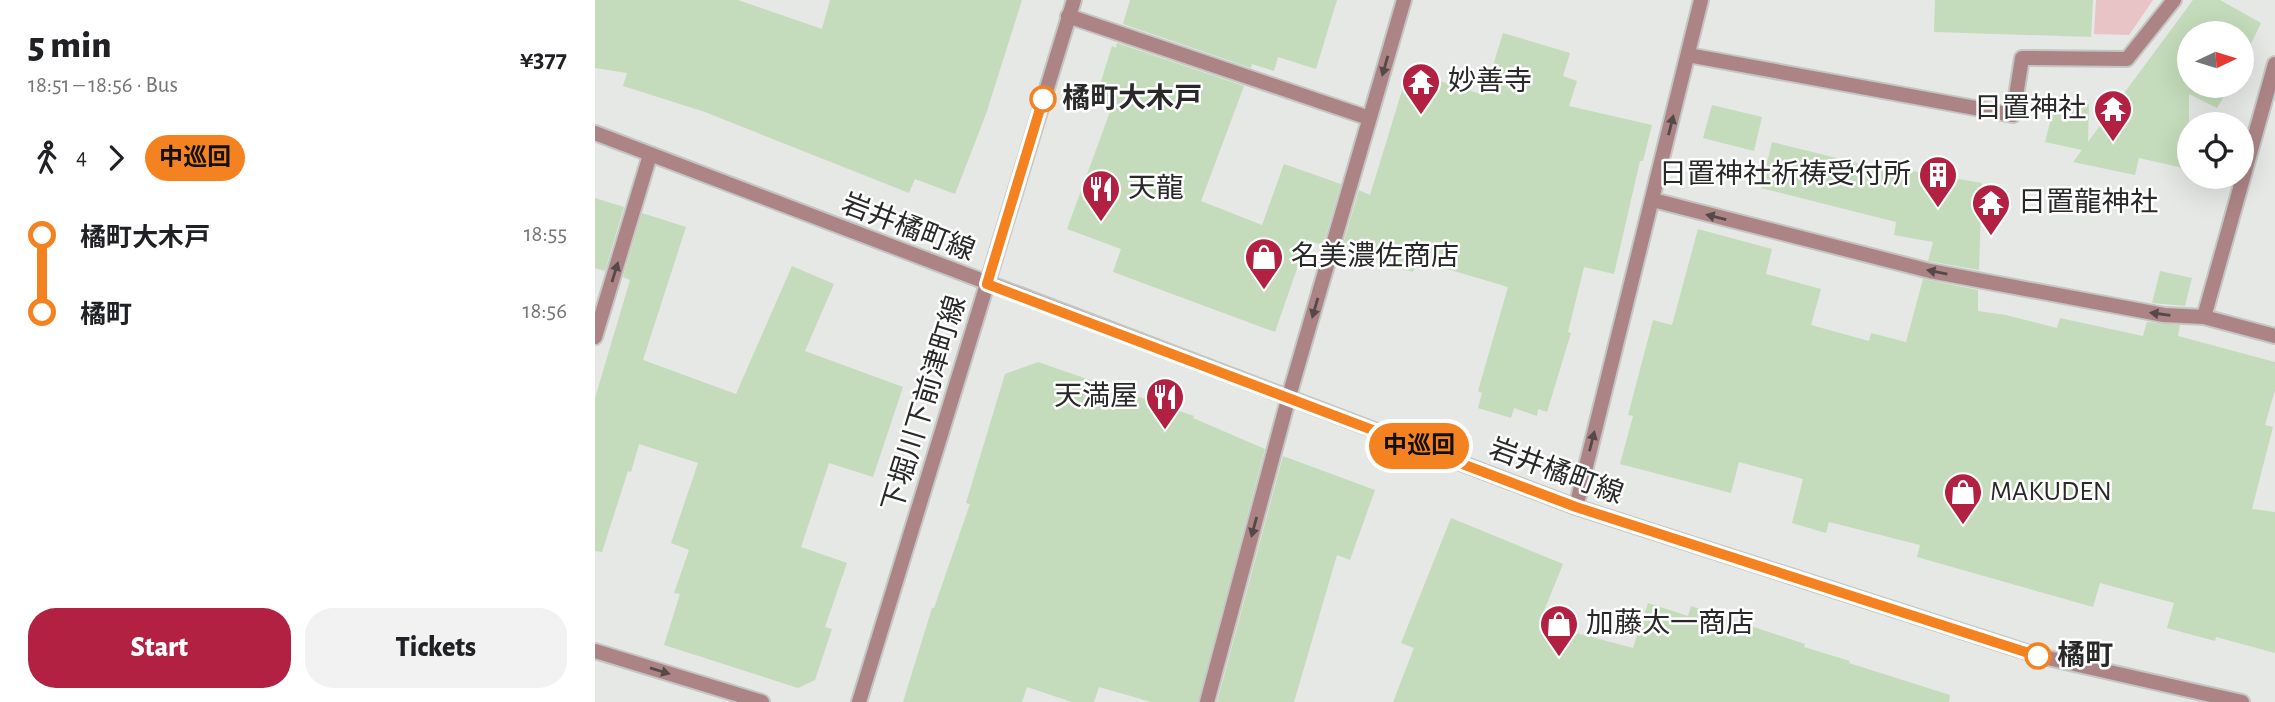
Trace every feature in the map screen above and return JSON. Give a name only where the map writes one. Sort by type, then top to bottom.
[{"type":"street","name":"下堀川下前津町線","points":[[859,702],[1074,0]]},
{"type":"street","points":[[1207,702],[1289,397],[1404,0]]},
{"type":"street","points":[[1576,507],[1701,0]]},
{"type":"street","points":[[1688,55],[2013,115],[2022,58],[2127,59],[2174,0]]},
{"type":"street","points":[[1069,16],[1369,118]]},
{"type":"street","points":[[2204,317],[2275,64]]},
{"type":"street","name":"岩井橘町線","points":[[595,133],[1576,507],[2039,656],[2242,702]]},
{"type":"street","points":[[595,337],[650,155]]},
{"type":"street","points":[[1653,200],[1930,271],[2164,315],[2204,317],[2275,336]]},
{"type":"street","points":[[595,650],[762,702]]},
{"type":"shaded area","points":[[2096,0],[2153,0],[2129,35],[2094,34]]},
{"type":"building","points":[[595,0],[738,0],[822,29],[830,0],[1022,0],[986,114],[955,194],[915,179],[909,193],[705,112],[623,86],[627,73],[595,68]]},
{"type":"building","points":[[1130,0],[1337,0],[1316,69],[1278,57],[1274,71],[1252,64],[1251,68],[1123,24]]},
{"type":"building","points":[[1935,0],[2093,0],[2091,37],[1934,32]]},
{"type":"building","points":[[2193,0],[2220,0],[2261,23],[2254,37],[2254,21],[2177,21]]},
{"type":"building","points":[[2177,22],[2177,98],[2189,98],[2189,112],[2177,112],[2177,167],[2139,158],[2135,175],[2073,162],[2082,150],[2045,142],[2054,107],[2060,108],[2062,99],[2089,104],[2088,142]]},
{"type":"building","points":[[1503,33],[1570,53],[1563,76],[1577,81],[1569,106],[1652,125],[1643,161],[1640,161],[1614,274],[1584,267],[1568,332],[1571,333],[1547,412],[1538,409],[1537,416],[1514,408],[1511,418],[1478,408],[1482,393],[1478,391],[1508,287],[1417,260],[1413,272],[1341,251],[1359,190],[1370,195],[1408,71],[1484,95]]},
{"type":"building","points":[[1117,43],[1244,86],[1201,201],[1262,225],[1284,164],[1341,184],[1323,245],[1307,240],[1275,332],[1113,272],[1121,249],[1067,229],[1111,109],[1094,104],[1112,46],[1116,48]]},
{"type":"building","points":[[2197,98],[2223,98],[2217,108]]},
{"type":"building","points":[[1712,105],[1762,117],[1754,151],[1703,138]]},
{"type":"building","points":[[1772,142],[1905,175],[1906,170],[1982,183],[1978,209],[1981,209],[1979,270],[1928,261],[1933,242],[1894,235],[1896,222],[1761,188]]},
{"type":"building","points":[[595,198],[624,207],[605,271],[595,268]]},
{"type":"building","points":[[642,213],[686,227],[643,360],[736,394],[792,266],[834,284],[805,351],[903,387],[873,477],[829,463],[801,547],[847,563],[825,627],[832,629],[815,680],[798,688],[664,645],[680,594],[674,593],[689,550],[671,543],[698,463],[639,444],[602,552],[595,551],[595,398],[630,280],[623,277]]},
{"type":"building","points":[[1698,229],[1772,249],[1766,274],[1821,289],[1811,325],[1869,341],[1871,333],[1906,342],[1923,279],[1978,290],[1978,311],[2057,328],[2060,318],[2143,336],[2147,322],[2180,325],[2178,336],[2275,362],[2275,390],[2265,425],[2273,427],[2252,509],[2275,512],[2275,653],[2216,637],[2215,641],[2167,628],[2174,603],[2100,583],[2093,607],[1917,557],[1920,545],[1829,522],[1826,533],[1792,523],[1803,479],[1739,462],[1731,493],[1620,464],[1633,416],[1628,415],[1653,320],[1672,325]]},
{"type":"building","points":[[2160,271],[2192,278],[2185,306],[2152,303]]},
{"type":"building","points":[[1038,362],[1194,416],[1193,418],[1265,449],[1198,702],[1151,702],[1099,687],[1094,702],[1072,702],[1027,687],[1022,702],[903,702],[932,608],[970,504],[966,503],[1005,374]]},
{"type":"building","points":[[1283,456],[1375,490],[1350,560],[1337,555],[1294,702],[1217,702]]},
{"type":"building","points":[[1451,518],[1563,564],[1539,623],[1633,648],[1648,603],[1688,616],[1691,606],[1805,644],[1804,647],[1850,661],[1849,663],[1950,695],[1949,702],[1393,702],[1414,648],[1401,643]]},
{"type":"bus line","name":"中巡回","points":[[1043,99],[987,284],[1576,507],[2038,656]]},
{"type":"place","name":"橘町大木戸","points":[[1043,99]]},
{"type":"place","name":"妙善寺","points":[[1421,116]]},
{"type":"place","name":"日置神社","points":[[2113,143]]},
{"type":"place","name":"日置神社祈祷受付所","points":[[1938,209]]},
{"type":"place","name":"天龍","points":[[1101,223]]},
{"type":"place","name":"日置龍神社","points":[[1991,237]]},
{"type":"place","name":"名美濃佐商店","points":[[1264,291]]},
{"type":"place","name":"天満屋","points":[[1165,431]]},
{"type":"place","name":"MAKUDEN","points":[[1963,526]]},
{"type":"place","name":"橘町","points":[[2038,656]]},
{"type":"place","name":"加藤太一商店","points":[[1559,658]]}]
